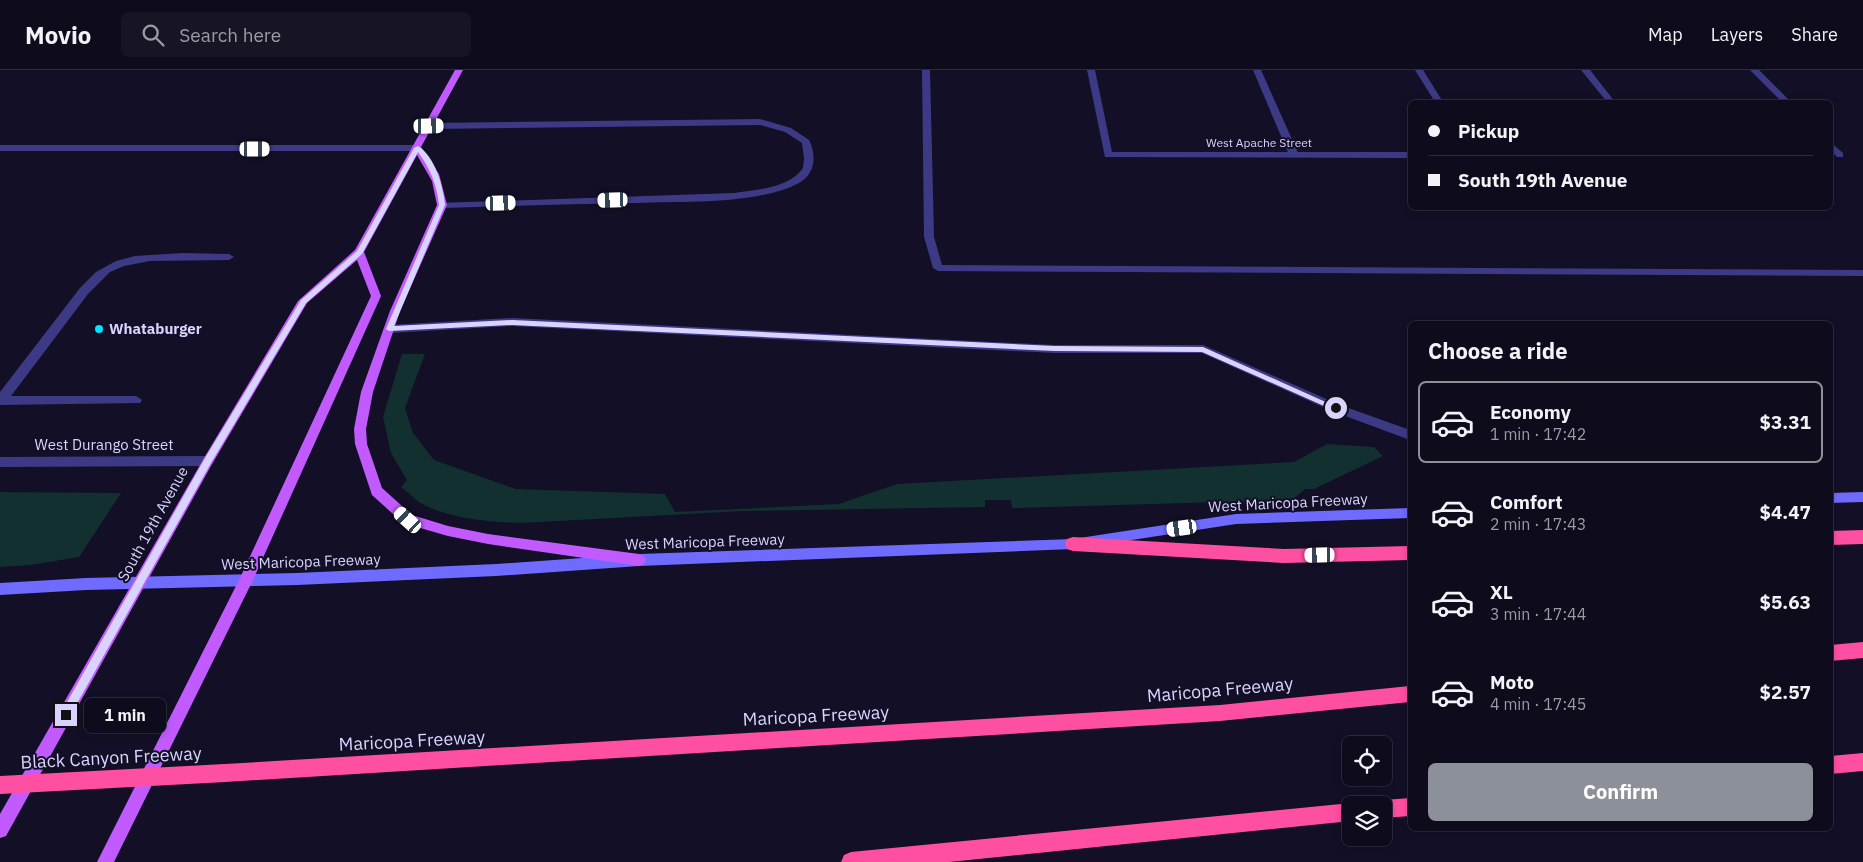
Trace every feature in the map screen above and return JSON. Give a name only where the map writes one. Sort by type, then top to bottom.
[{"type":"highway","points":[[1833,538],[1863,537]]},
{"type":"highway","points":[[1074,544],[1284,556],[1408,553]]},
{"type":"highway","points":[[1833,653],[1863,650]]},
{"type":"highway","name":"Maricopa Freeway","points":[[225,773],[1220,713],[1408,694]]},
{"type":"highway","points":[[1833,765],[1863,762]]},
{"type":"highway","name":"Black Canyon Freeway","points":[[0,785],[225,773]]},
{"type":"highway","points":[[1392,808],[1408,806]]},
{"type":"highway","points":[[851,862],[1342,813]]},
{"type":"main road","name":"South 19th Avenue","points":[[0,830],[208,461],[303,301],[359,252],[418,148],[459,70]]},
{"type":"main road","points":[[418,148],[434,172],[441,194],[442,205],[389,329],[368,392],[360,428],[361,444],[376,491],[408,520],[448,531],[488,539],[639,560]]},
{"type":"main road","points":[[105,862],[246,580],[376,296],[359,252]]},
{"type":"main road","points":[[1833,498],[1863,497]]},
{"type":"main road","name":"West Maricopa Freeway","points":[[0,589],[141,582],[246,580],[496,570],[639,560],[1074,544],[1236,520],[1408,513]]},
{"type":"street","points":[[926,70],[930,237],[938,268],[1863,273]]},
{"type":"street","name":"West Apache Street","points":[[1090,70],[1108,155],[1408,156]]},
{"type":"street","points":[[1257,70],[1294,155]]},
{"type":"street","points":[[1419,70],[1438,100]]},
{"type":"street","points":[[1585,70],[1609,100]]},
{"type":"street","points":[[1754,70],[1785,100]]},
{"type":"street","points":[[429,126],[760,122],[788,130],[806,142],[810,156],[808,170],[799,180],[751,193],[726,197],[442,205]]},
{"type":"street","points":[[0,148],[418,148]]},
{"type":"street","points":[[0,400],[84,291],[106,271],[127,262],[150,258],[229,257]]},
{"type":"street","points":[[389,329],[512,322],[1045,348],[1203,349],[1336,408],[1408,434]]},
{"type":"street","points":[[0,400],[136,400]]},
{"type":"street","name":"West Durango Street","points":[[0,462],[208,461]]},
{"type":"green space","points":[[402,354],[425,354],[405,408],[413,433],[434,460],[516,489],[665,494],[675,512],[839,504],[897,484],[1294,462],[1327,444],[1374,447],[1383,456],[1314,489],[1305,489],[1292,500],[1012,508],[1011,500],[985,500],[985,507],[743,511],[521,523],[485,521],[460,517],[426,506],[401,487],[407,480],[391,453],[383,417]]},
{"type":"green space","points":[[0,492],[121,493],[79,557],[31,565],[0,567]]},
{"type":"place","name":"Whataburger","points":[[99,329]]},
{"type":"route","points":[[66,715],[208,461],[303,301],[359,252],[418,148],[431,165],[441,194],[442,205],[395,311],[389,329],[512,322],[1055,348],[1203,349],[1336,408]]}]
